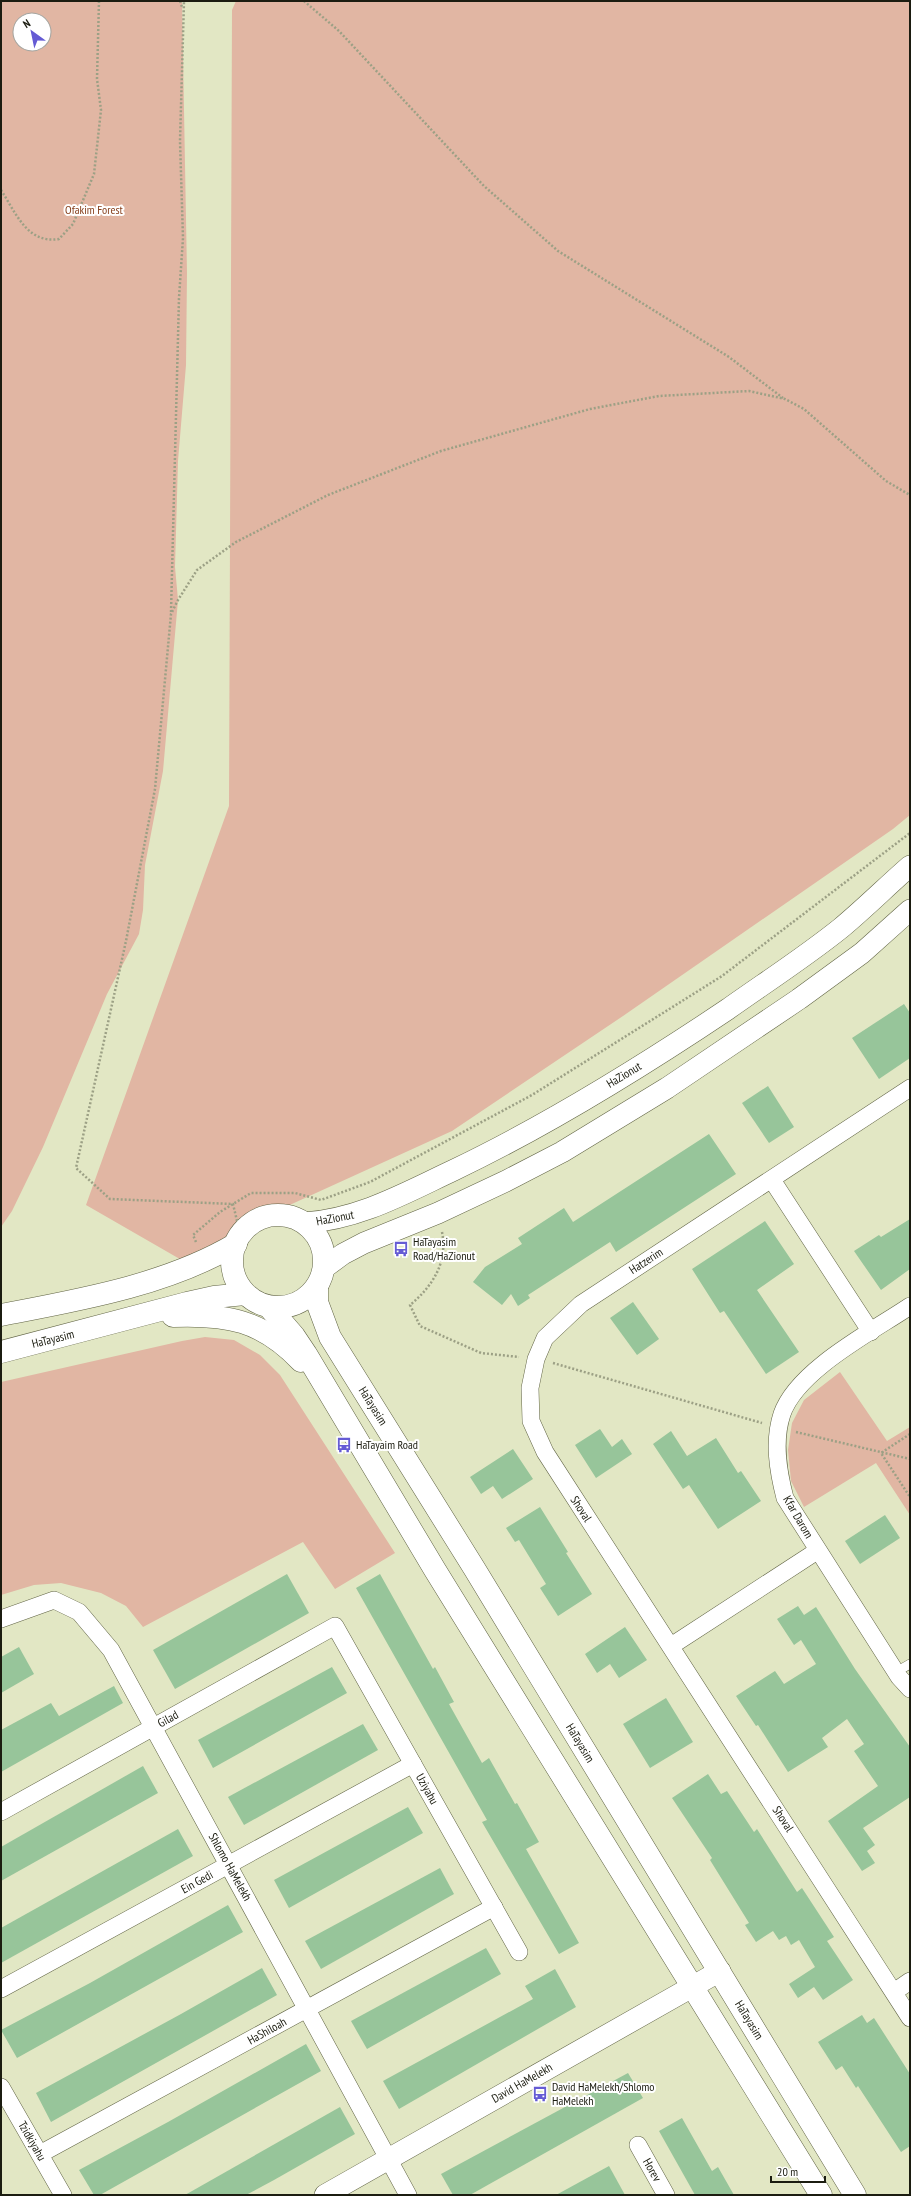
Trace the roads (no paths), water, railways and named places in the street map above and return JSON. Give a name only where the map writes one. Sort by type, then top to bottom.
[{"type":"main road","points":[[1,1315],[157,1279],[203,1262],[238,1240],[253,1223],[271,1216],[288,1216],[304,1223],[314,1231],[321,1244],[325,1261],[320,1278],[307,1297],[295,1304],[282,1307],[269,1306],[252,1300],[240,1287],[233,1270],[233,1252],[238,1240]]},
{"type":"main road","name":"HaTayasim","points":[[320,1278],[317,1302],[330,1337],[720,1971],[855,2195]]},
{"type":"main road","name":"HaTayasim","points":[[1,1352],[207,1298],[246,1294]]},
{"type":"main road","points":[[269,1306],[294,1336],[448,1590],[821,2195]]},
{"type":"main road","points":[[137,1317],[205,1315],[243,1322],[270,1334],[296,1356],[325,1387]]},
{"type":"street","name":"HaZionut","points":[[304,1223],[329,1221],[378,1206],[491,1152],[546,1123],[649,1060],[780,973],[841,927],[910,866]]},
{"type":"street","points":[[320,1278],[343,1254],[364,1243],[438,1213],[506,1181],[562,1152],[667,1088],[806,994],[862,953],[910,910]]},
{"type":"street","name":"Hatzerim","points":[[536,1359],[546,1338],[581,1304],[910,1088]]},
{"type":"street","points":[[772,1180],[871,1332]]},
{"type":"street","name":"Kfar Darom","points":[[910,1306],[814,1370],[796,1390],[782,1413],[777,1441],[778,1471],[785,1498],[818,1551],[903,1668],[910,1689]]},
{"type":"street","name":"Shoval","points":[[536,1359],[530,1388],[531,1422],[545,1452],[910,2018]]},
{"type":"street","points":[[671,1646],[818,1551]]},
{"type":"street","name":"Shlomo HaMelekh","points":[[5,1617],[54,1600],[79,1612],[111,1650],[408,2195]]},
{"type":"street","name":"Gilad","points":[[1,1812],[335,1626]]},
{"type":"street","name":"Uziyahu","points":[[335,1626],[519,1952]]},
{"type":"street","name":"Ein Gedi","points":[[1,1989],[413,1764]]},
{"type":"street","name":"HaShiloah","points":[[40,2154],[494,1907]]},
{"type":"street","name":"David HaMelekh","points":[[325,2195],[720,1971]]},
{"type":"street","points":[[894,1992],[910,1980]]},
{"type":"street","name":"Tzidkiyahu","points":[[1,2087],[63,2195]]},
{"type":"street","name":"Horev","points":[[638,2145],[666,2195]]},
{"type":"place","name":"HaTayasim Road/HaZionut","points":[[401,1249]]},
{"type":"place","name":"HaTayaim Road","points":[[344,1445]]},
{"type":"place","name":"David HaMelekh/Shlomo HaMelekh","points":[[540,2094]]},
{"type":"park label","name":"Ofakim Forest","points":[[94,210]]}]
